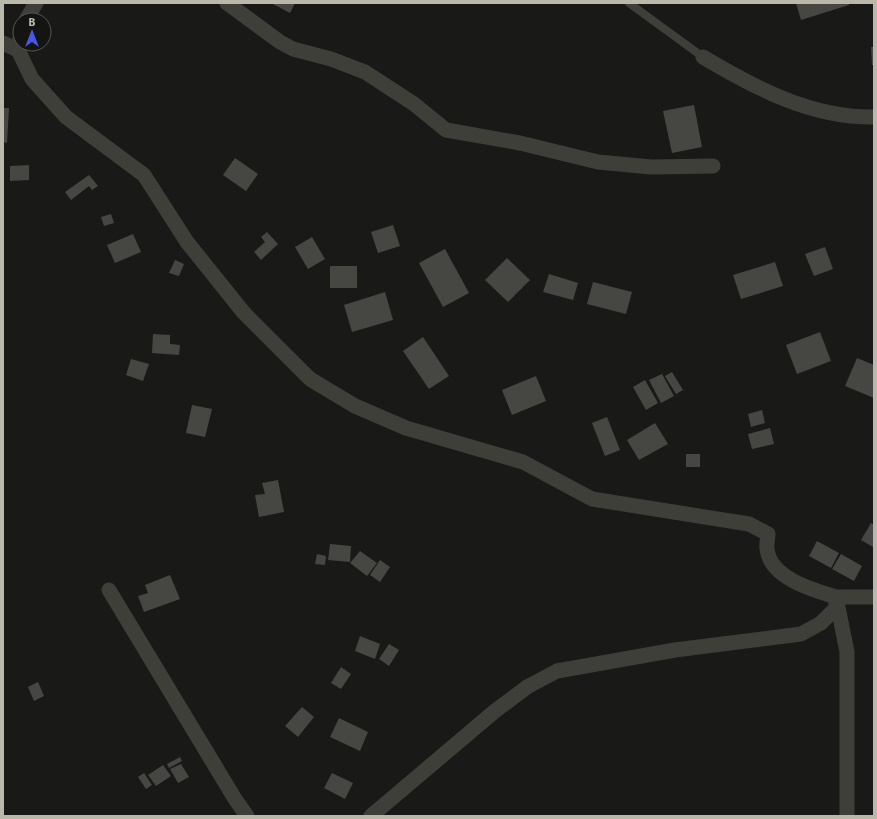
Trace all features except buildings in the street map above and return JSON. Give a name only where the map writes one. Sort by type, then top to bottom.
[{"type":"street","points":[[31,12],[36,3]]},
{"type":"street","points":[[227,3],[280,42],[293,48],[331,58],[366,72],[414,104],[446,130],[520,143],[598,162],[651,167],[713,166]]},
{"type":"street","points":[[22,52],[32,79],[66,117],[144,175],[188,242],[244,313],[310,379],[355,406],[398,425],[523,462],[592,499],[749,524],[768,534],[767,550],[775,568],[802,586],[836,597],[874,597]]},
{"type":"street","points":[[703,57],[750,85],[799,105],[843,114],[874,117]]},
{"type":"street","points":[[109,590],[235,799],[247,816]]},
{"type":"street","points":[[371,816],[495,710],[527,687],[557,671],[675,650],[801,634],[821,623],[836,608],[836,597]]},
{"type":"street","points":[[836,597],[847,652],[847,816]]},
{"type":"lane","points":[[629,3],[703,57]]}]
